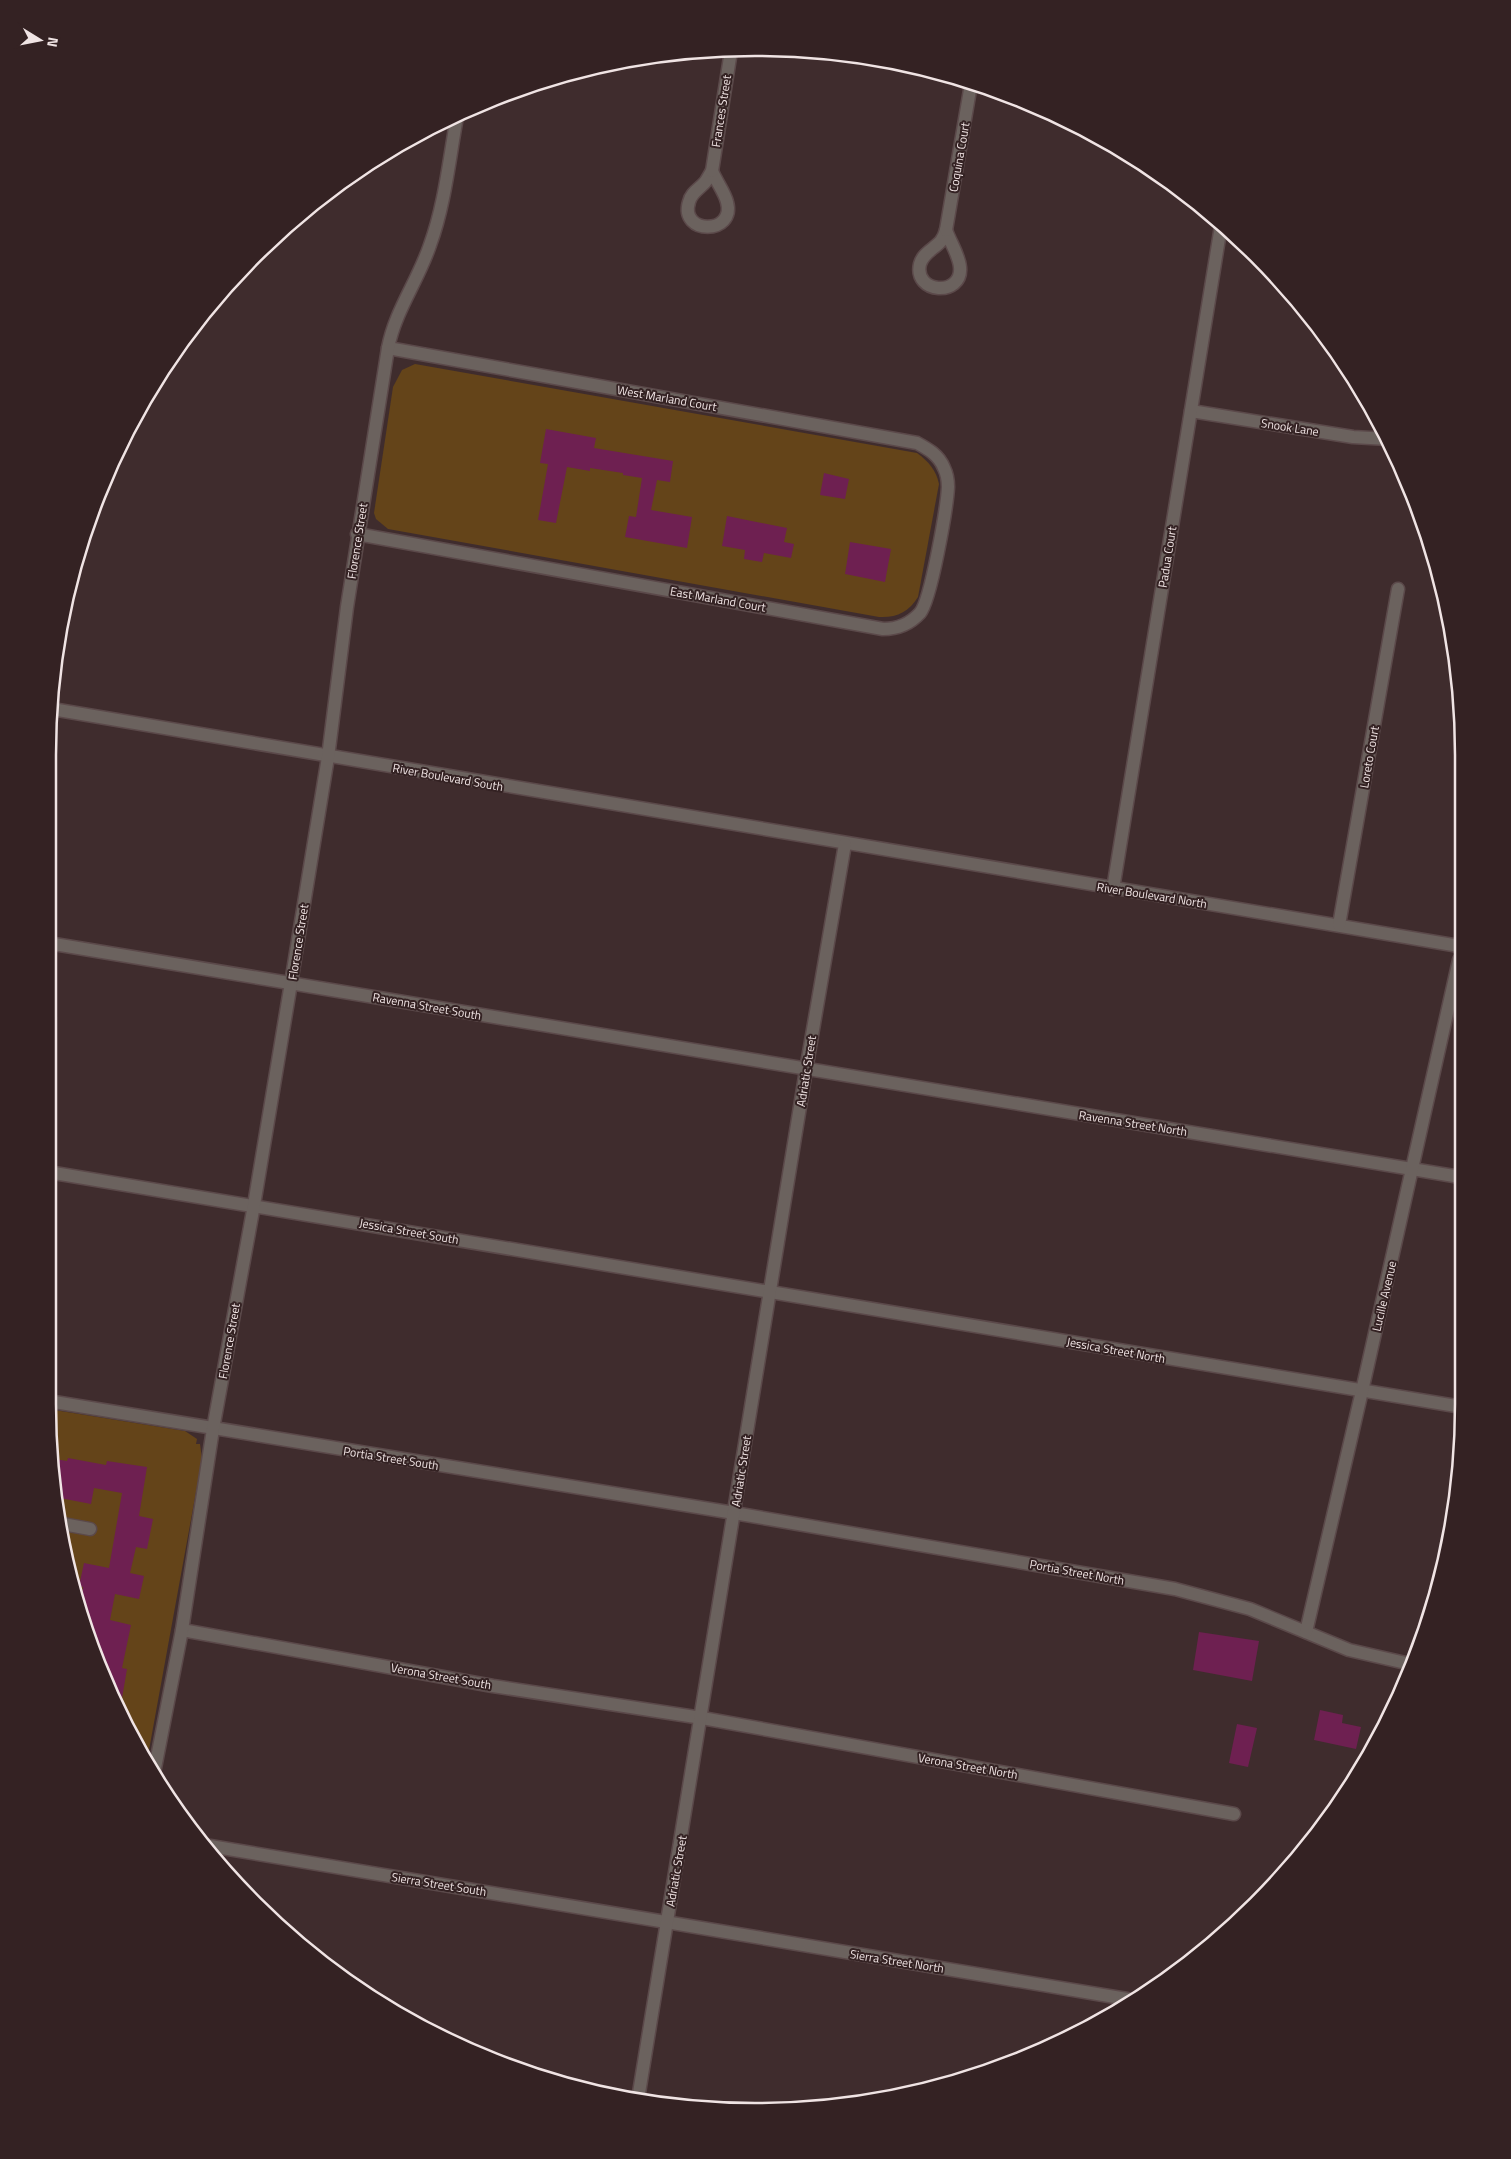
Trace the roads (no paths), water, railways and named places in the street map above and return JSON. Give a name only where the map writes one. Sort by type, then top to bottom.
[{"type":"street","name":"Frances Street","points":[[712,171],[730,57]]},
{"type":"street","name":"Coquina Court","points":[[946,230],[970,90]]},
{"type":"street","name":"Florence Street","points":[[156,1763],[182,1630],[213,1429],[254,1206],[291,983],[328,757],[357,534],[388,348],[394,324],[429,248],[437,226],[456,124]]},
{"type":"street","name":"Padua Court","points":[[1113,889],[1220,233]]},
{"type":"street","name":"West Marland Court","points":[[388,348],[916,442],[940,460]]},
{"type":"street","name":"Snook Lane","points":[[1191,411],[1353,437],[1379,438]]},
{"type":"street","name":"East Marland Court","points":[[357,534],[882,629],[892,629],[906,624],[920,613],[930,593],[948,486],[947,477],[940,460]]},
{"type":"street","name":"Loreto Court","points":[[1339,925],[1398,589]]},
{"type":"street","name":"River Boulevard South","points":[[58,710],[845,844]]},
{"type":"street","name":"River Boulevard North","points":[[845,844],[1455,945]]},
{"type":"street","name":"Adriatic Street","points":[[639,2093],[702,1718],[806,1070],[845,844]]},
{"type":"street","name":"Ravenna Street South","points":[[56,944],[806,1070]]},
{"type":"street","name":"Lucille Avenue","points":[[1306,1632],[1455,978]]},
{"type":"street","name":"Ravenna Street North","points":[[806,1070],[1455,1176]]},
{"type":"street","name":"Jessica Street South","points":[[56,1173],[770,1292]]},
{"type":"street","name":"Jessica Street North","points":[[770,1292],[1455,1406]]},
{"type":"street","name":"Portia Street South","points":[[56,1402],[734,1513]]},
{"type":"street","name":"Portia Street North","points":[[734,1513],[1175,1589],[1250,1609],[1349,1650],[1405,1663]]},
{"type":"street","points":[[67,1525],[90,1529]]},
{"type":"street","name":"Verona Street South","points":[[182,1630],[494,1686],[702,1718]]},
{"type":"street","name":"Verona Street North","points":[[702,1718],[1234,1814]]},
{"type":"street","name":"Sierra Street South","points":[[215,1847],[667,1922]]},
{"type":"street","name":"Sierra Street North","points":[[667,1922],[1123,1998]]}]
